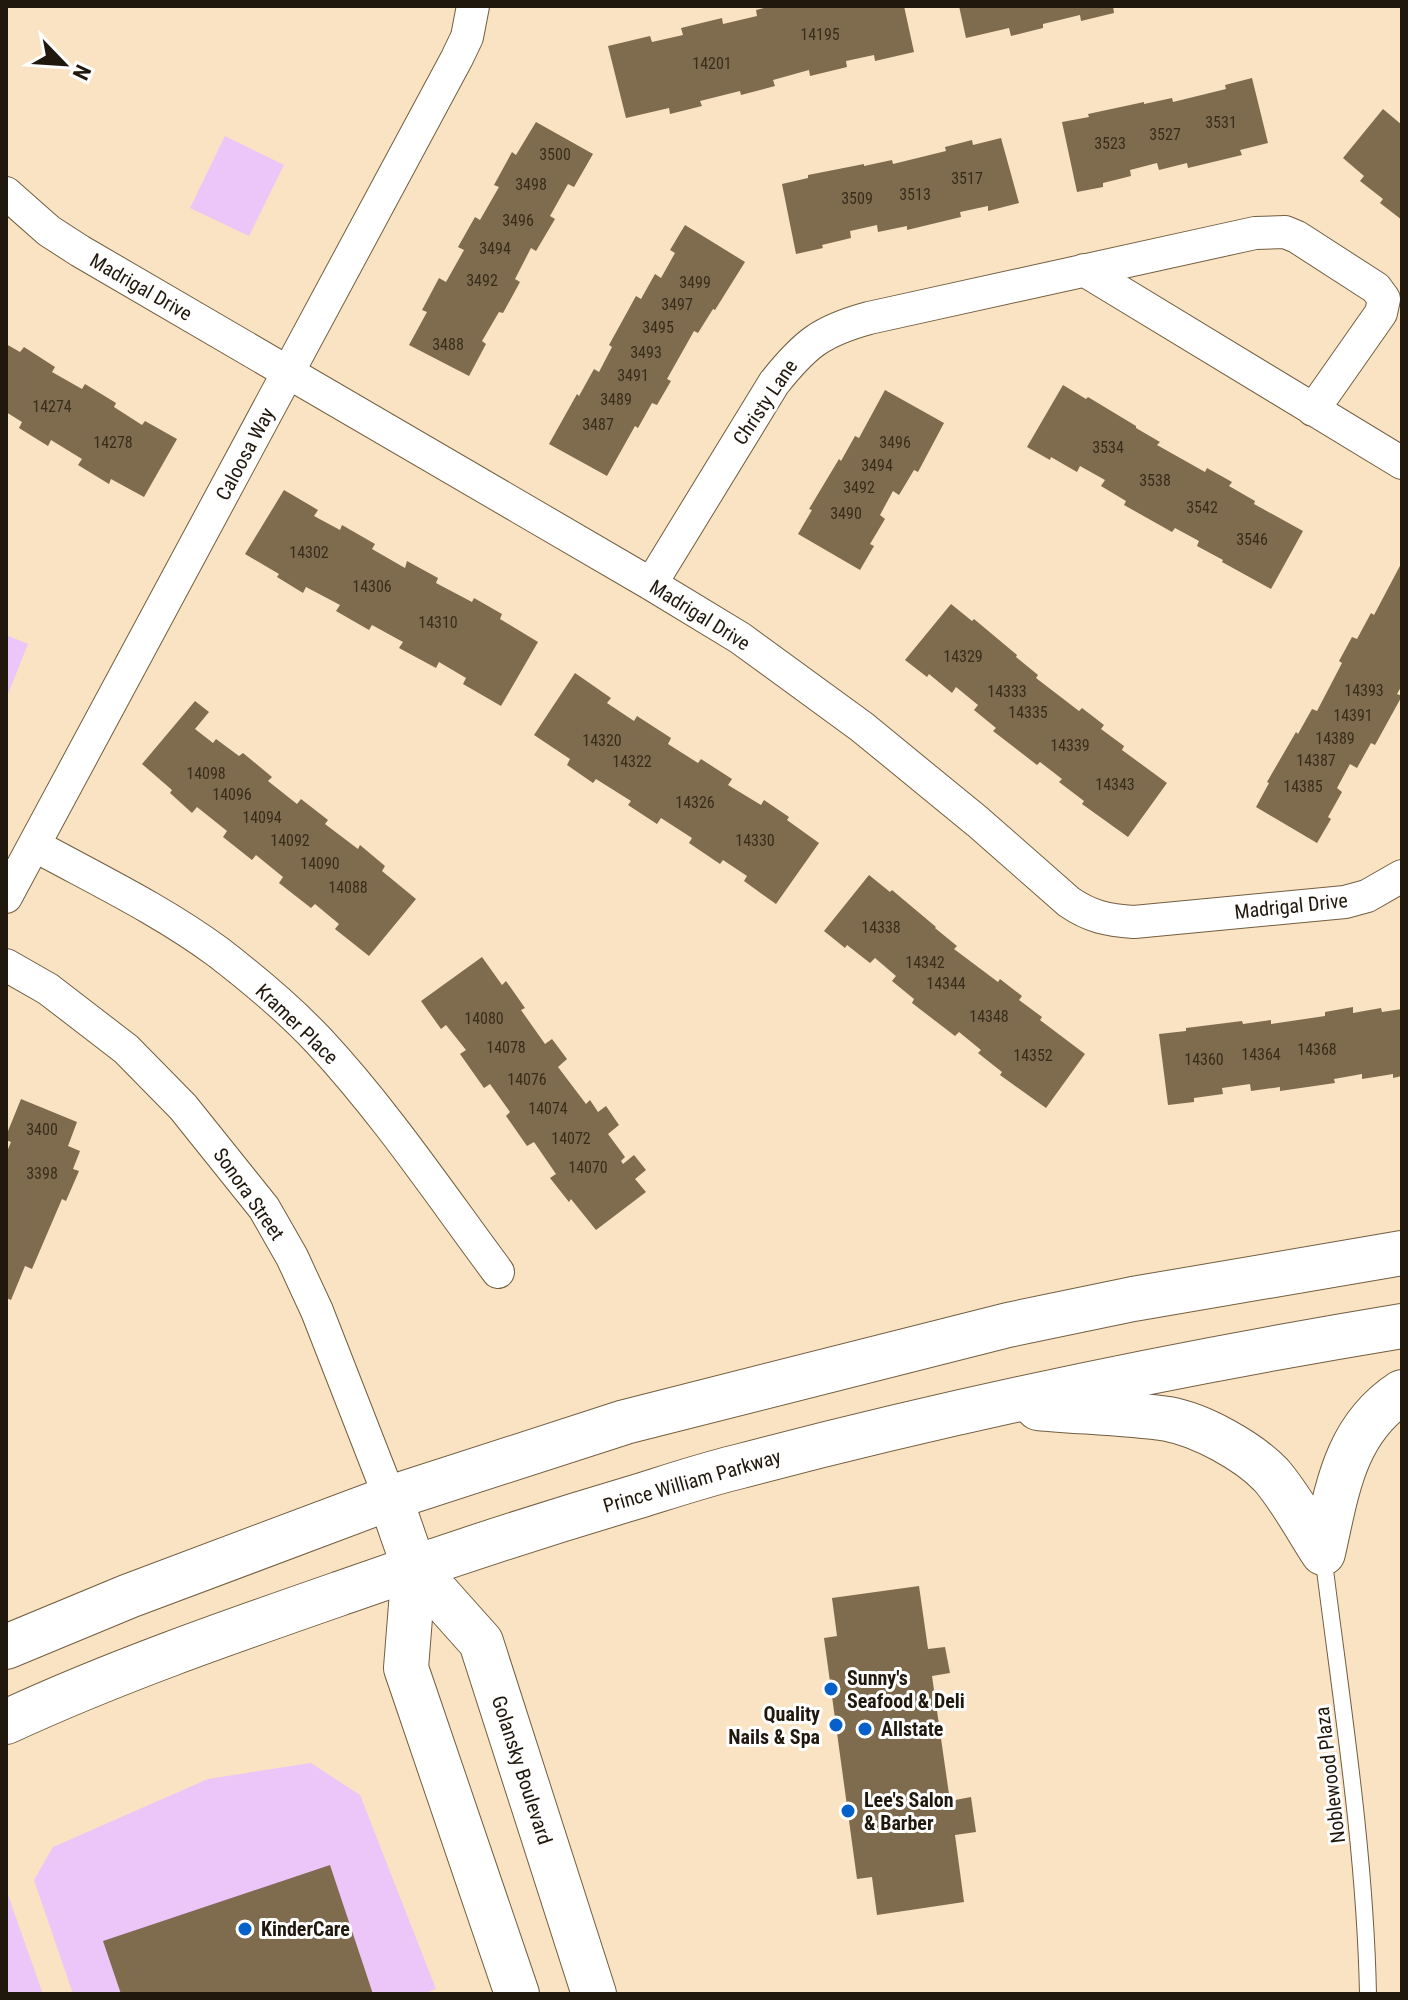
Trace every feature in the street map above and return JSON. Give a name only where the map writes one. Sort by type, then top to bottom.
[{"type":"main road","points":[[6,1647],[129,1596],[390,1498],[625,1422],[966,1334],[1133,1299],[1402,1253]]},
{"type":"main road","name":"Prince William Parkway","points":[[6,1722],[210,1639],[414,1567],[734,1467],[991,1404],[1285,1345],[1402,1326]]},
{"type":"main road","points":[[1323,1553],[1346,1459],[1381,1408],[1402,1392]]},
{"type":"main road","points":[[991,1404],[1170,1420],[1212,1435],[1270,1474],[1323,1553]]},
{"type":"main road","name":"Golansky Boulevard","points":[[390,1498],[414,1567],[481,1642],[594,1994]]},
{"type":"main road","name":"Golansky Boulevard","points":[[414,1567],[406,1668],[517,1994]]},
{"type":"street","name":"Caloosa Way","points":[[6,897],[457,58],[467,37],[473,6]]},
{"type":"street","name":"Madrigal Drive","points":[[6,193],[49,231],[80,251],[740,638],[862,727],[1069,902],[1085,912],[1108,920],[1134,922],[1345,902],[1367,896],[1402,876]]},
{"type":"street","name":"Christy Lane","points":[[651,584],[774,383],[792,359],[825,333],[869,318],[1255,233],[1285,232],[1376,288],[1384,299],[1381,313],[1313,410]]},
{"type":"street","points":[[1084,270],[1402,463]]},
{"type":"street","name":"Kramer Place","points":[[34,845],[178,924],[219,953],[277,1002],[318,1040],[362,1091],[498,1272]]},
{"type":"street","name":"Sonora Street","points":[[6,965],[48,989],[126,1049],[183,1107],[264,1208],[292,1257],[317,1311],[390,1498]]},
{"type":"lane","name":"Noblewood Plaza","points":[[1323,1553],[1358,1841],[1368,1994]]},
{"type":"shaded area","points":[[225,136],[284,165],[249,236],[190,208]]},
{"type":"shaded area","points":[[6,635],[28,644],[6,699]]},
{"type":"shaded area","points":[[311,1763],[360,1795],[436,1989],[422,1994],[373,1994],[330,1866],[104,1942],[121,1994],[73,1994],[34,1880],[53,1847],[208,1779]]},
{"type":"shaded area","points":[[8,1895],[43,1994],[6,1994]]},
{"type":"building","points":[[772,6],[904,6],[914,52],[875,61],[874,55],[846,61],[847,67],[810,76],[809,70],[773,80],[775,86],[700,101],[702,106],[670,114],[669,108],[626,118],[608,46],[650,36],[652,42],[683,35],[681,28],[722,18],[723,24],[757,16],[756,10]]},
{"type":"building","points":[[959,6],[1113,6],[1114,13],[1081,21],[1080,15],[1011,36],[1009,28],[966,38]]},
{"type":"building","points":[[1252,78],[1268,143],[1240,150],[1242,155],[1188,168],[1187,163],[1159,170],[1157,163],[1130,170],[1131,176],[1103,183],[1103,187],[1077,192],[1062,122],[1144,102],[1172,98],[1173,102],[1226,89],[1225,85]]},
{"type":"building","points":[[1383,109],[1402,125],[1402,220],[1380,203],[1383,199],[1360,181],[1364,176],[1343,158]]},
{"type":"building","points":[[536,122],[593,154],[574,187],[568,184],[550,216],[555,219],[536,251],[531,248],[515,279],[520,282],[503,313],[499,312],[482,341],[486,344],[469,376],[409,345],[427,312],[422,310],[439,278],[446,282],[464,250],[458,247],[475,217],[480,220],[499,187],[494,185],[512,152],[516,155]]},
{"type":"building","points":[[1001,138],[1019,203],[988,211],[988,206],[960,212],[961,217],[907,230],[907,226],[878,232],[877,225],[850,231],[851,238],[796,254],[782,184],[808,178],[808,175],[864,164],[892,160],[893,164],[946,151],[945,147],[972,140],[973,145]]},
{"type":"building","points":[[685,225],[745,262],[698,333],[694,331],[667,379],[671,381],[657,405],[652,403],[638,428],[635,426],[607,476],[549,444],[594,369],[599,372],[612,347],[609,345],[636,296],[641,299],[655,274],[661,278],[675,253],[670,250]]},
{"type":"building","points":[[6,344],[20,352],[24,347],[55,367],[52,372],[82,389],[85,384],[116,403],[114,407],[142,425],[145,421],[177,439],[144,497],[111,479],[109,484],[78,465],[82,459],[51,440],[48,446],[19,428],[22,422],[6,412]]},
{"type":"building","points":[[1063,385],[1136,426],[1160,442],[1157,445],[1205,472],[1207,468],[1232,482],[1229,486],[1255,501],[1254,504],[1303,531],[1271,589],[1197,546],[1199,541],[1175,528],[1172,532],[1124,505],[1126,501],[1101,486],[1105,480],[1080,466],[1077,472],[1027,447]]},
{"type":"building","points":[[885,390],[944,423],[918,472],[914,470],[899,495],[893,491],[880,515],[885,519],[870,544],[874,546],[860,570],[798,534],[839,459],[841,461],[855,436],[859,438]]},
{"type":"building","points":[[284,490],[318,510],[314,516],[340,530],[342,525],[375,544],[372,549],[405,568],[407,561],[438,578],[436,583],[472,602],[474,598],[502,614],[500,619],[538,642],[501,706],[463,684],[466,678],[439,662],[436,668],[399,648],[403,642],[372,625],[369,630],[336,611],[340,605],[306,587],[303,593],[245,554]]},
{"type":"building","points":[[1402,562],[1402,685],[1397,694],[1402,696],[1375,745],[1371,743],[1357,768],[1350,764],[1337,788],[1342,792],[1328,817],[1331,819],[1317,843],[1256,807],[1296,732],[1298,734],[1312,709],[1317,711],[1352,637],[1357,639],[1371,613],[1374,615]]},
{"type":"building","points":[[951,604],[1017,655],[1038,675],[1036,678],[1079,711],[1082,708],[1104,725],[1101,729],[1124,746],[1122,750],[1167,783],[1128,837],[1082,804],[1084,801],[1059,782],[1062,779],[1040,762],[1037,765],[993,731],[996,728],[974,710],[978,705],[956,687],[952,693],[905,660]]},
{"type":"building","points":[[575,673],[611,698],[607,703],[634,721],[637,716],[671,738],[668,744],[698,763],[701,759],[732,779],[728,785],[761,805],[764,800],[819,843],[776,904],[744,881],[747,876],[723,860],[720,864],[689,843],[692,838],[661,818],[657,824],[628,805],[631,801],[596,779],[593,783],[567,765],[570,759],[534,735]]},
{"type":"building","points":[[195,701],[209,712],[195,729],[213,743],[216,739],[239,756],[243,753],[272,777],[268,781],[297,804],[301,799],[328,820],[325,824],[358,849],[360,845],[385,866],[382,871],[416,899],[369,956],[335,929],[339,924],[315,904],[311,908],[279,883],[283,877],[256,855],[252,860],[223,837],[227,831],[197,807],[192,813],[170,793],[172,790],[142,764]]},
{"type":"building","points":[[869,875],[936,927],[957,946],[954,949],[1022,996],[1019,1000],[1042,1017],[1040,1020],[1085,1054],[1046,1108],[1000,1075],[1002,1072],[978,1053],[981,1050],[959,1032],[955,1036],[912,1003],[914,999],[892,981],[896,976],[875,958],[870,963],[824,931]]},
{"type":"building","points":[[482,957],[502,985],[506,981],[525,1008],[521,1010],[545,1044],[552,1039],[567,1059],[558,1067],[586,1104],[590,1100],[598,1112],[606,1106],[619,1125],[608,1134],[625,1157],[621,1161],[623,1164],[634,1155],[646,1170],[635,1179],[646,1192],[596,1230],[550,1178],[556,1174],[534,1142],[527,1146],[506,1116],[510,1112],[490,1084],[484,1088],[460,1054],[466,1050],[446,1025],[441,1029],[421,1001]]},
{"type":"building","points":[[1353,1007],[1353,1013],[1381,1008],[1382,1012],[1402,1009],[1402,1076],[1393,1078],[1393,1074],[1362,1079],[1362,1074],[1334,1079],[1335,1083],[1280,1091],[1280,1087],[1251,1091],[1250,1084],[1222,1088],[1223,1094],[1194,1098],[1194,1102],[1168,1105],[1159,1034],[1242,1021],[1243,1024],[1271,1020],[1271,1024],[1325,1016],[1325,1012]]},
{"type":"building","points":[[21,1099],[77,1122],[68,1146],[80,1151],[73,1169],[79,1171],[66,1201],[62,1199],[32,1269],[25,1266],[11,1300],[6,1298],[6,1154],[11,1142],[6,1140],[6,1136]]},
{"type":"building","points":[[919,1586],[928,1649],[945,1647],[950,1673],[932,1676],[950,1801],[971,1797],[976,1832],[955,1835],[964,1902],[877,1915],[872,1877],[857,1879],[824,1638],[837,1636],[832,1598]]},
{"type":"building","name":"KinderCare","points":[[330,1865],[373,1994],[121,1994],[103,1941]]},
{"type":"place","name":"Sunny's Seafood & Deli","points":[[831,1689]]},
{"type":"place","name":"Quality Nails & Spa","points":[[836,1725]]},
{"type":"place","name":"Allstate","points":[[865,1729]]},
{"type":"place","name":"Lee's Salon & Barber","points":[[848,1811]]},
{"type":"place","name":"KinderCare","points":[[245,1929]]}]
